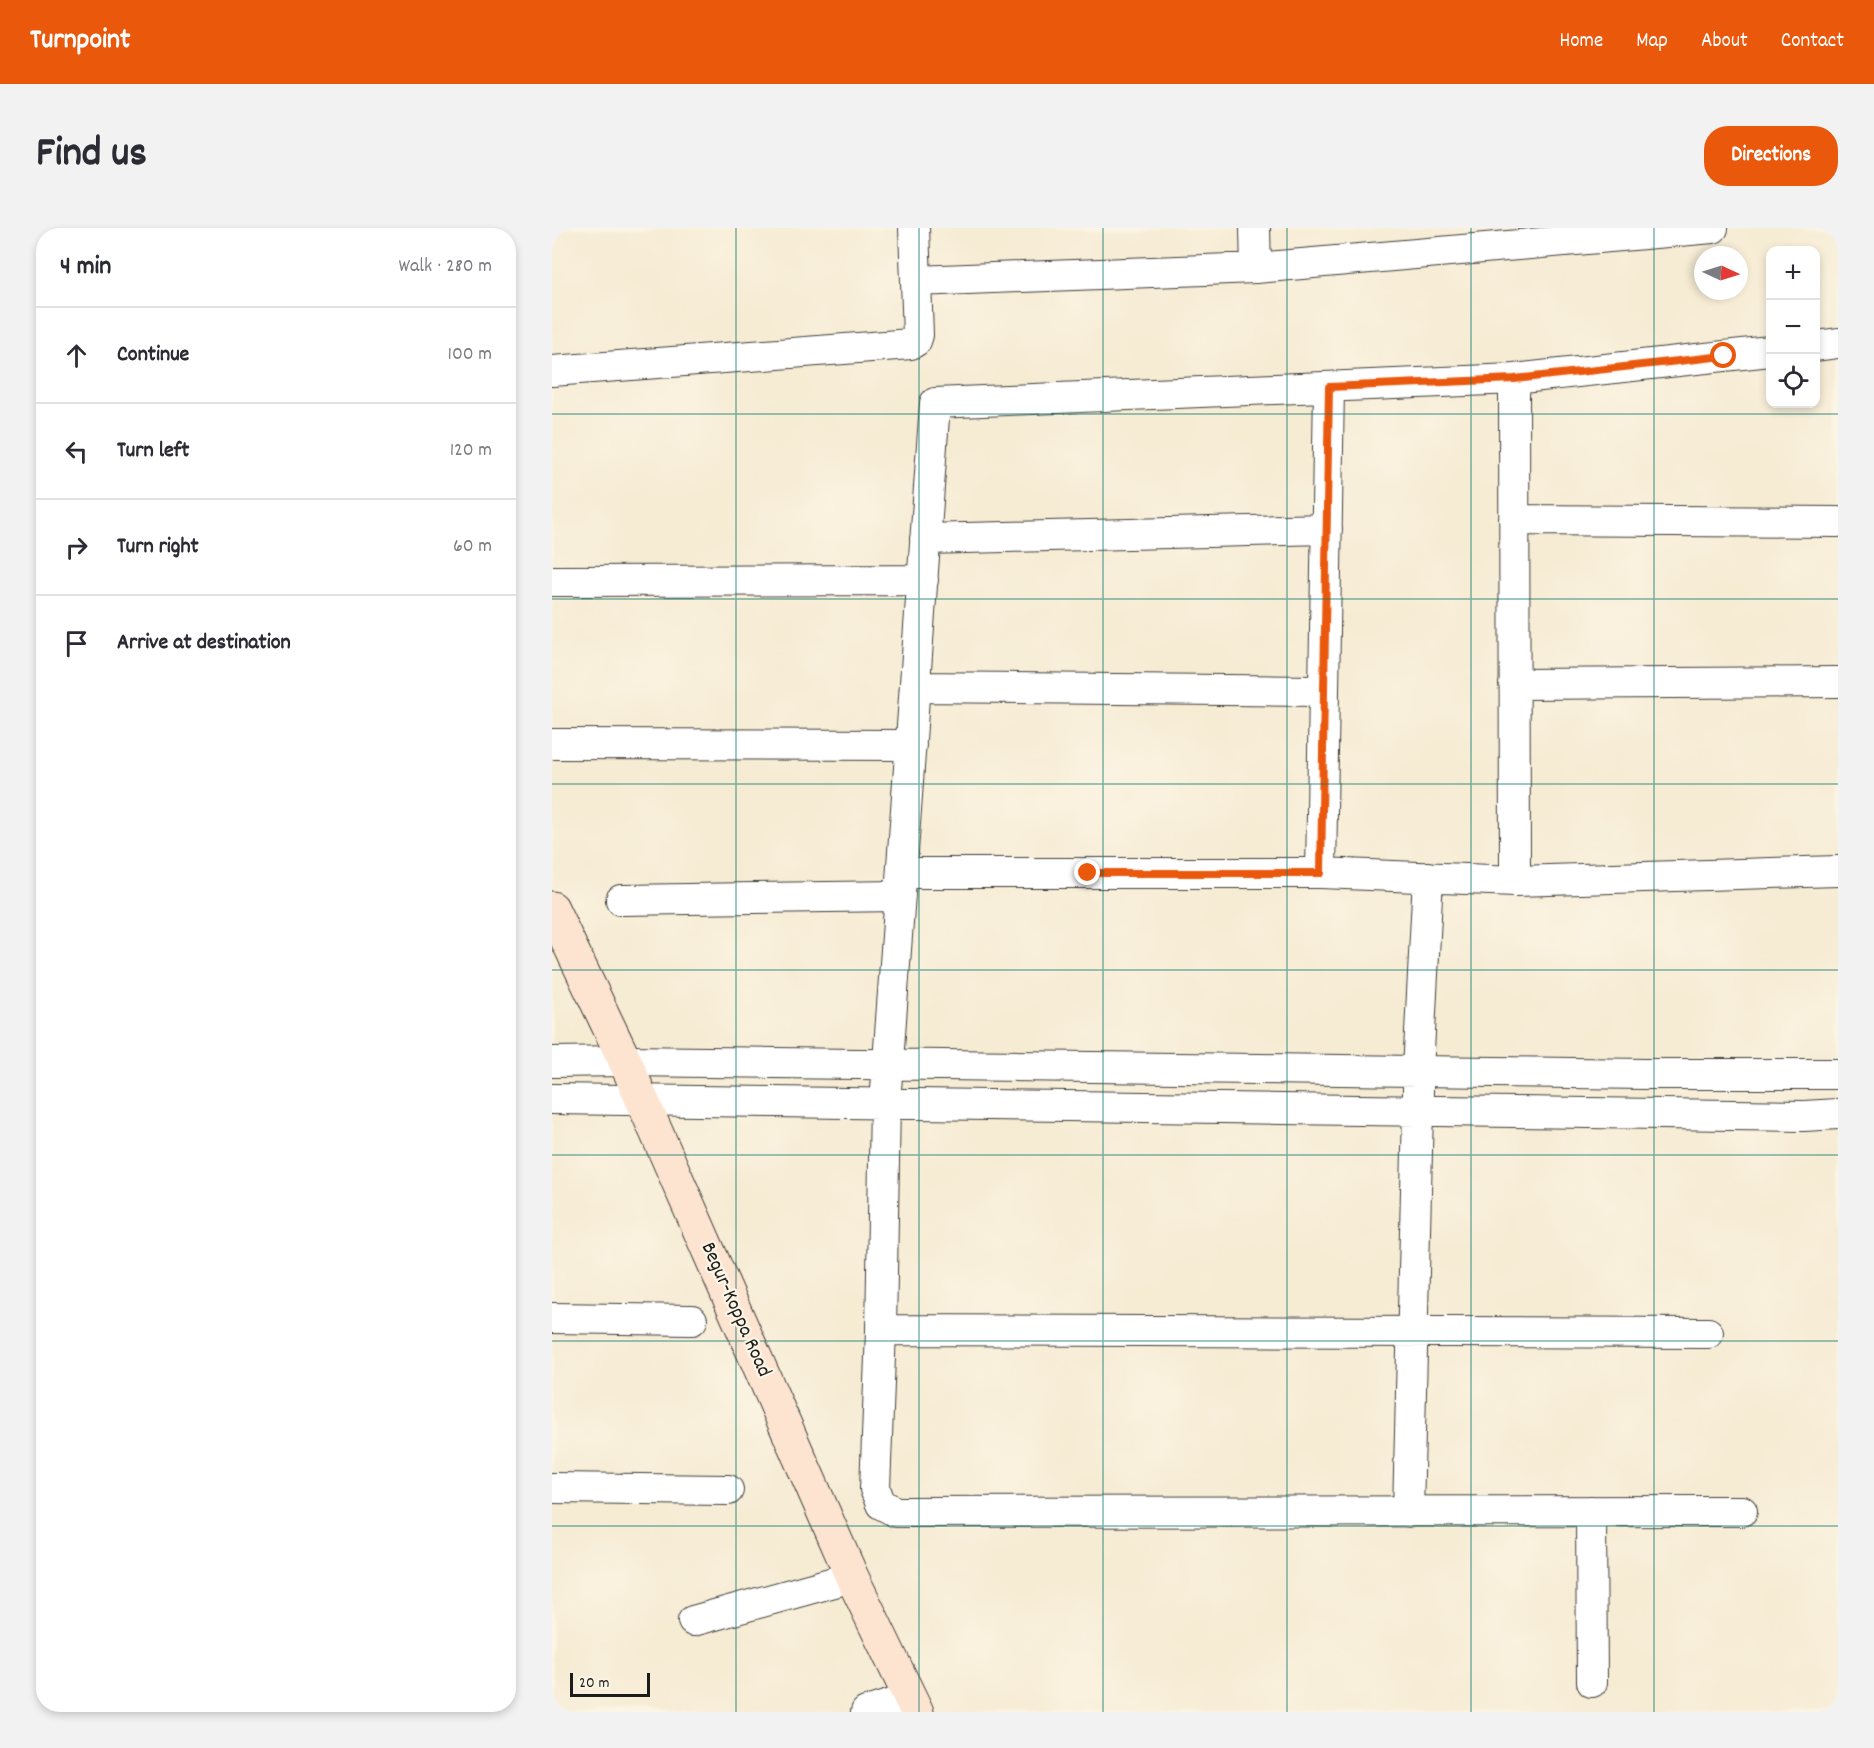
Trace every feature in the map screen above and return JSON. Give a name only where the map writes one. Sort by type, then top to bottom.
[{"type":"main road","name":"Begur-Koppa Road","points":[[552,908],[643,1101],[852,1577],[914,1705]]},
{"type":"street","points":[[552,371],[911,344],[916,341],[918,335],[914,228]]},
{"type":"street","points":[[1255,228],[1256,268]]},
{"type":"street","points":[[916,281],[1256,268],[1713,228]]},
{"type":"street","points":[[1820,345],[1838,343]]},
{"type":"street","points":[[1742,1512],[896,1512],[881,1504],[874,1489],[881,1330],[885,1104],[935,403],[1514,379],[1766,351]]},
{"type":"street","points":[[1514,379],[1515,881]]},
{"type":"street","points":[[1321,873],[1329,387]]},
{"type":"street","points":[[1514,520],[1838,522]]},
{"type":"street","points":[[925,539],[1327,530]]},
{"type":"street","points":[[552,581],[922,580]]},
{"type":"street","points":[[1514,684],[1838,682]]},
{"type":"street","points":[[915,687],[1324,691]]},
{"type":"street","points":[[552,744],[911,745]]},
{"type":"street","points":[[621,900],[901,885],[1321,873],[1515,881],[1838,871]]},
{"type":"street","points":[[1408,1512],[1418,1071],[1428,877]]},
{"type":"street","points":[[552,1062],[1838,1074]]},
{"type":"street","points":[[552,1099],[1804,1116],[1838,1114]]},
{"type":"street","points":[[552,1318],[692,1320]]},
{"type":"street","points":[[881,1330],[1708,1333]]},
{"type":"street","points":[[552,1488],[728,1490]]},
{"type":"street","points":[[1591,1511],[1592,1682]]},
{"type":"street","points":[[693,1621],[852,1577]]},
{"type":"street","points":[[867,1712],[914,1705]]},
{"type":"route","points":[[1088,873],[1321,873],[1329,387],[1514,379],[1724,356]]}]
